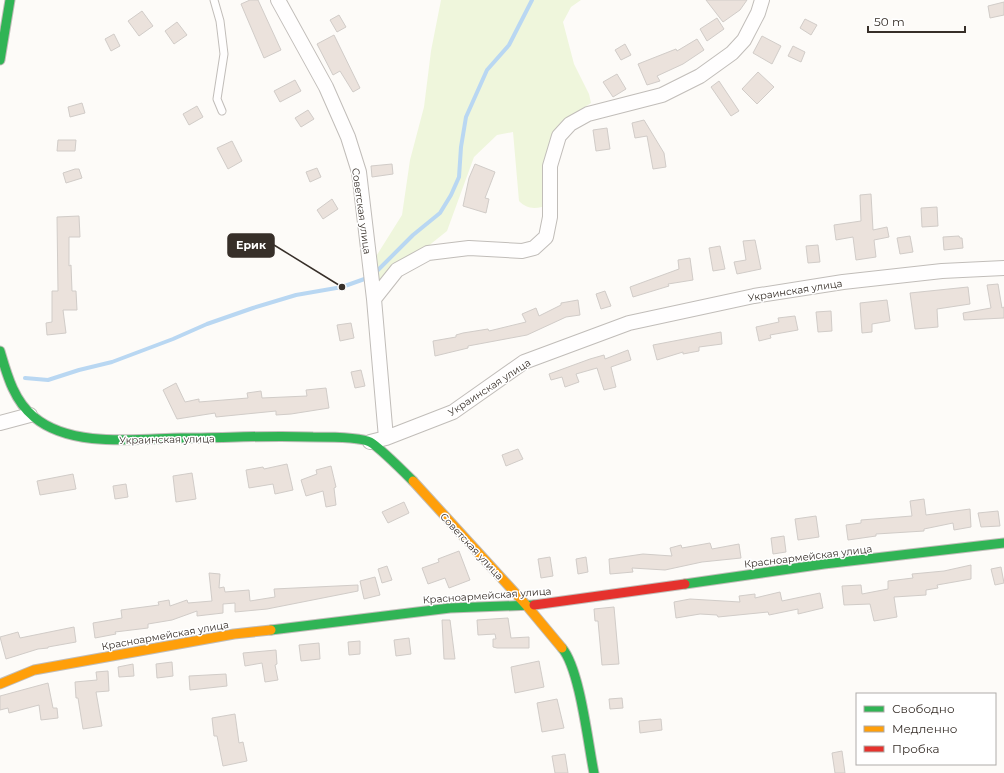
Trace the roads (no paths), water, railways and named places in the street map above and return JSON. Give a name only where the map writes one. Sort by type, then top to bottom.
[{"type":"street","points":[[0,60],[10,0]]},
{"type":"street","name":"Советская улица","points":[[278,0],[326,87],[350,144],[359,172],[374,299],[386,438]]},
{"type":"street","points":[[374,299],[397,270],[428,252],[469,248],[522,251],[534,248],[546,237],[550,217],[550,166],[560,136],[570,124],[588,114],[662,95],[700,76],[732,53],[744,40],[758,13],[762,0]]},
{"type":"street","name":"Украинская улица","points":[[30,415],[56,430],[74,436],[105,440],[299,436],[340,438],[370,442],[386,438],[453,412],[524,362],[629,323],[754,296],[843,282],[942,271],[1004,268]]},
{"type":"street","points":[[0,351],[4,367],[18,399],[30,415],[0,424]]},
{"type":"street","name":"Советская улица","points":[[370,442],[411,479],[527,606],[568,655],[578,688],[594,773]]},
{"type":"street","name":"Красноармейская улица","points":[[0,684],[34,670],[234,634],[450,608],[527,606],[824,564],[1004,543]]},
{"type":"lane","points":[[214,0],[220,21],[224,54],[217,99],[222,111]]},
{"type":"waterway","points":[[375,273],[413,235],[440,213],[451,195],[459,177],[461,147],[466,117],[487,70],[509,45],[532,0]]},
{"type":"waterway","points":[[25,378],[48,380],[79,370],[112,362],[173,339],[207,324],[253,308],[296,295],[342,287],[370,277]]},
{"type":"place","name":"Ерик","points":[[342,287]]}]
